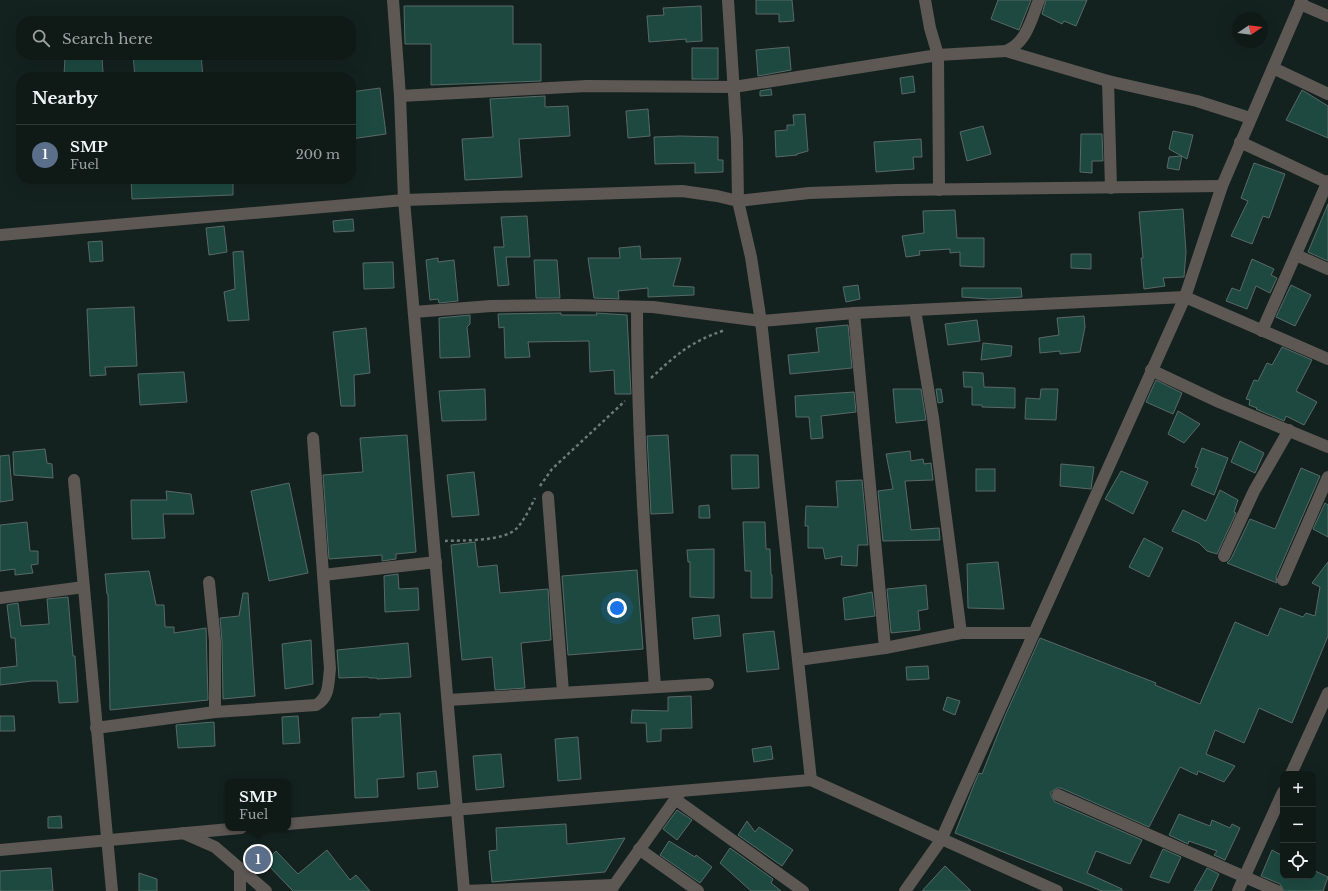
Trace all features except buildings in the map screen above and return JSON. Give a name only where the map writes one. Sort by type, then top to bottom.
[{"type":"street","points":[[393,0],[400,96],[404,200],[435,542],[464,891],[612,888],[678,795]]},
{"type":"street","points":[[728,0],[734,87],[738,201],[751,257],[761,321],[811,780]]},
{"type":"street","points":[[925,0],[930,28],[938,55],[939,190]]},
{"type":"street","points":[[400,96],[587,86],[734,87],[938,55],[1006,50],[1016,46],[1022,40],[1039,0]]},
{"type":"street","points":[[905,891],[941,840],[1032,634],[1185,297],[1222,186],[1301,2],[1328,16]]},
{"type":"street","points":[[1006,50],[1108,81],[1197,101],[1250,118]]},
{"type":"street","points":[[1272,68],[1328,94]]},
{"type":"street","points":[[1108,81],[1110,188]]},
{"type":"street","points":[[1240,142],[1328,182],[1262,331]]},
{"type":"street","points":[[0,235],[404,200],[682,191],[717,196],[738,201],[809,193],[1222,186]]},
{"type":"street","points":[[1296,254],[1328,269]]},
{"type":"street","points":[[414,312],[491,306],[653,307],[761,321],[854,313],[1185,297],[1328,359]]},
{"type":"street","points":[[637,307],[637,391],[641,496],[656,687]]},
{"type":"street","points":[[915,310],[933,418],[961,634]]},
{"type":"street","points":[[854,313],[884,648]]},
{"type":"street","points":[[1152,370],[1219,402],[1328,447]]},
{"type":"street","points":[[1224,556],[1254,491],[1289,430]]},
{"type":"street","points":[[96,728],[215,712],[316,705],[322,701],[327,694],[330,669],[313,438]]},
{"type":"street","points":[[1283,580],[1328,477]]},
{"type":"street","points":[[74,480],[112,891]]},
{"type":"street","points":[[542,495],[563,692]]},
{"type":"street","points":[[324,575],[436,562]]},
{"type":"street","points":[[210,582],[215,641],[215,712]]},
{"type":"street","points":[[0,598],[84,587]]},
{"type":"street","points":[[798,660],[884,648],[961,634],[1032,634]]},
{"type":"street","points":[[448,700],[708,684]]},
{"type":"street","points":[[1292,771],[1328,693]]},
{"type":"street","points":[[291,824],[458,810],[678,795],[811,780],[941,840],[1057,891]]},
{"type":"street","points":[[678,795],[803,891]]},
{"type":"street","points":[[1058,795],[1277,891]]},
{"type":"street","points":[[1238,891],[1280,799]]},
{"type":"street","points":[[0,850],[225,829]]},
{"type":"street","points":[[182,833],[215,847],[266,891]]},
{"type":"street","points":[[639,849],[698,891]]},
{"type":"street","points":[[240,868],[240,891]]},
{"type":"path","points":[[540,487],[552,469],[681,350],[703,337],[732,327]]},
{"type":"path","points":[[435,542],[496,538],[516,529],[542,495]]},
{"type":"place","name":"SMP","points":[[258,859]]}]
